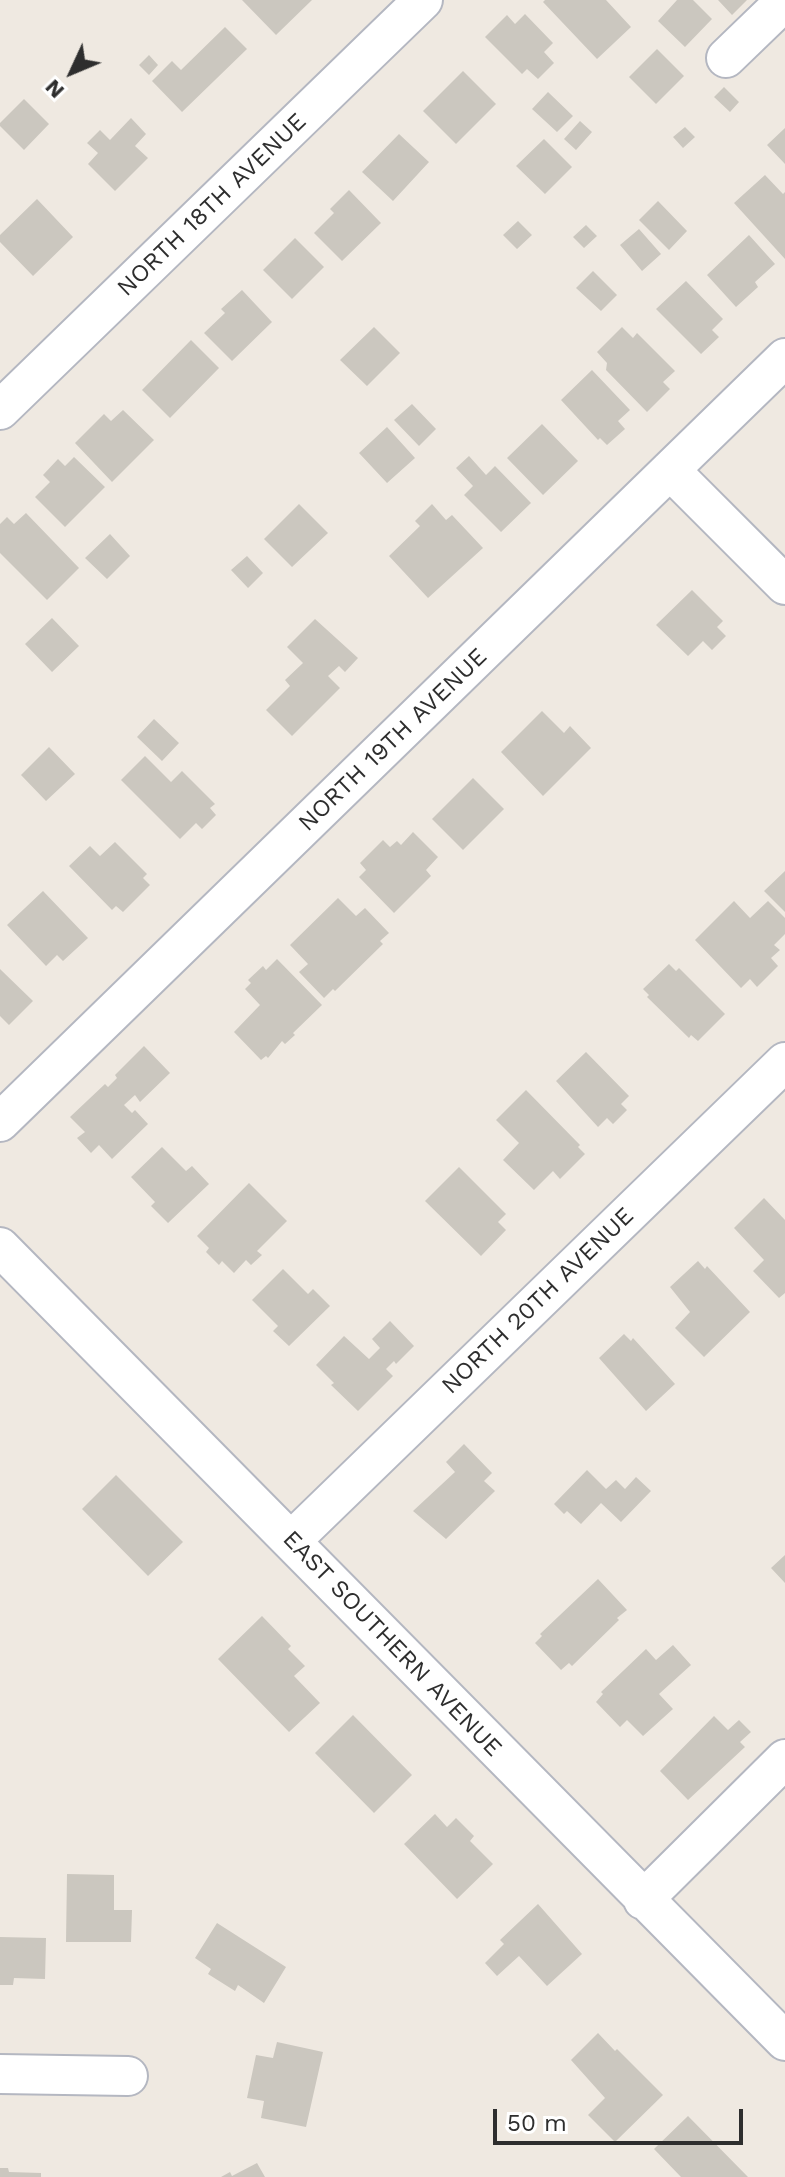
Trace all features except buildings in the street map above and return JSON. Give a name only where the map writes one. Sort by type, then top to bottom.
[{"type":"street","name":"NORTH 18TH AVENUE","points":[[0,410],[423,0]]},
{"type":"street","points":[[726,58],[785,1]]},
{"type":"street","name":"NORTH 19TH AVENUE","points":[[0,1122],[785,358]]},
{"type":"street","points":[[670,470],[785,585]]},
{"type":"street","name":"NORTH 20TH AVENUE","points":[[291,1541],[785,1062]]},
{"type":"street","name":"EAST SOUTHERN AVENUE","points":[[0,1247],[785,2041]]},
{"type":"street","points":[[643,1900],[785,1759]]},
{"type":"street","points":[[0,2074],[128,2076]]}]
